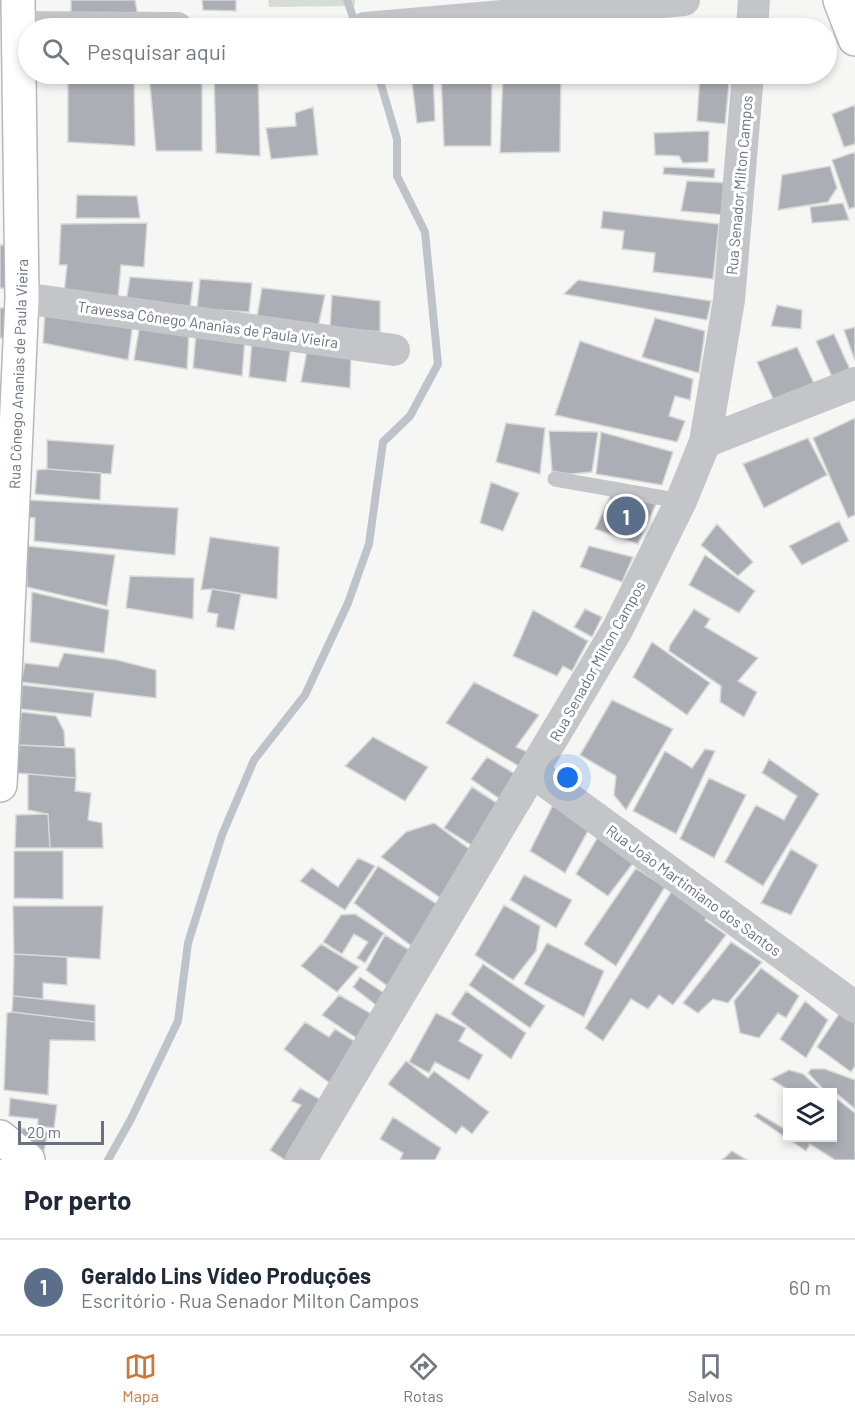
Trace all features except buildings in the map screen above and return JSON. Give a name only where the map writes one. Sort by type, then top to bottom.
[{"type":"street","points":[[491,18],[684,0]]},
{"type":"street","points":[[753,18],[754,0]]},
{"type":"street","points":[[840,0],[855,37]]},
{"type":"street","points":[[18,14],[63,18]]},
{"type":"street","name":"Rua Cônego Ananias de Paula Vieira","points":[[0,784],[22,298],[19,84]]},
{"type":"street","name":"Rua Senador Milton Campos","points":[[301,1160],[617,630],[681,501],[705,442],[729,300],[747,84]]},
{"type":"street","name":"Travessa Cônego Ananias de Paula Vieira","points":[[22,298],[394,350]]},
{"type":"street","points":[[705,442],[855,382]]},
{"type":"street","name":"Rua João Martimiano dos Santos","points":[[534,772],[855,1007]]},
{"type":"lane","points":[[555,479],[681,501]]},
{"type":"shaded area","points":[[268,0],[355,0],[355,6],[269,7]]},
{"type":"waterway","points":[[347,0],[353,18]]},
{"type":"waterway","points":[[108,1160],[131,1119],[178,1021],[188,943],[222,835],[254,760],[305,695],[348,603],[369,544],[383,442],[410,416],[438,364],[425,232],[397,176],[397,139],[381,84]]},
{"type":"place","name":"Geraldo Lins Vídeo Produções","points":[[626,516]]}]
